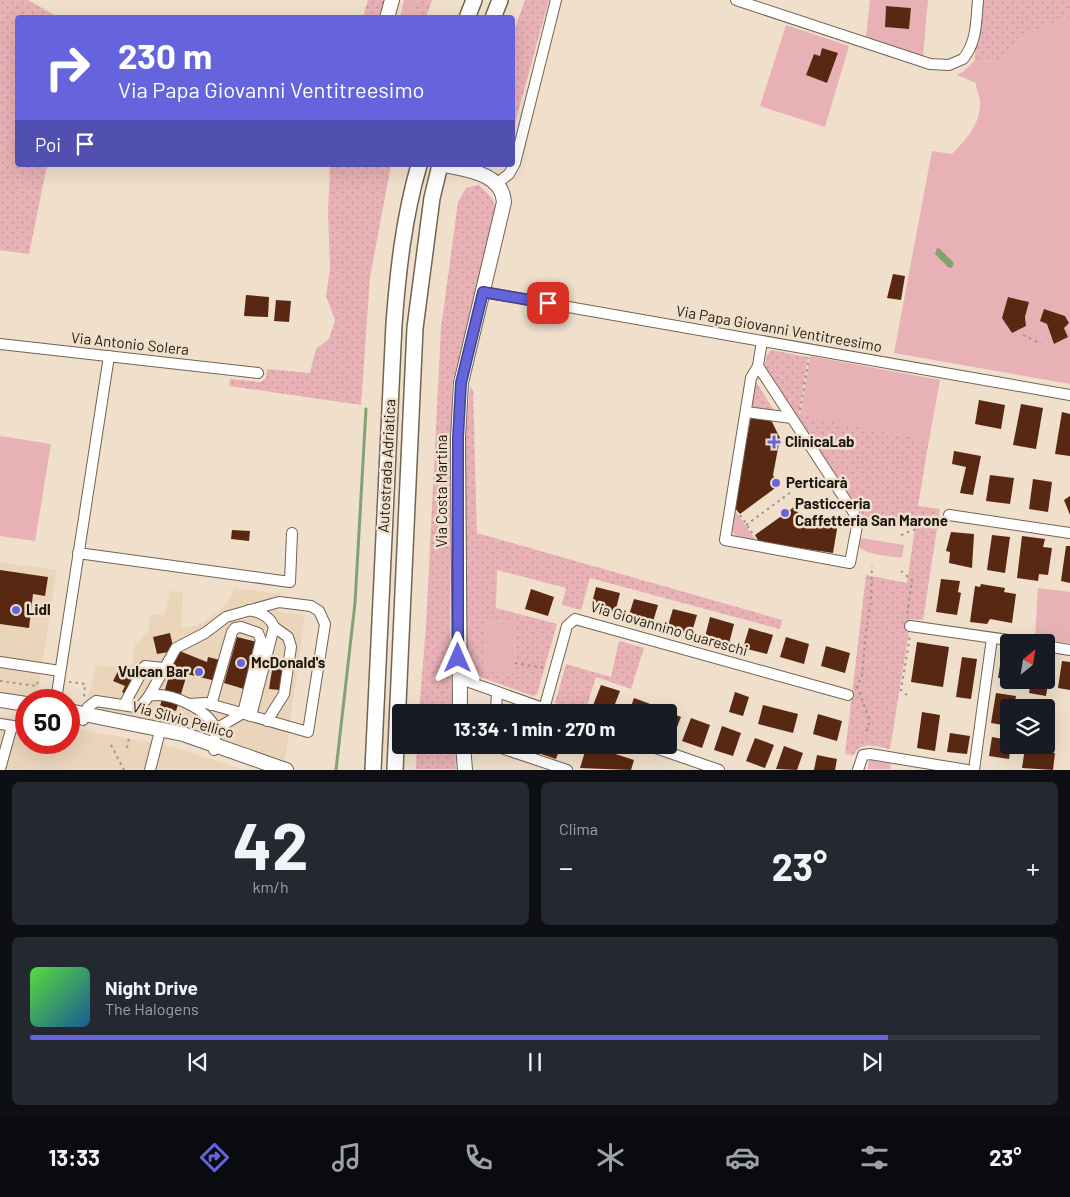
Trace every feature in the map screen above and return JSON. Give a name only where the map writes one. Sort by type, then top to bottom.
[{"type":"highway","points":[[468,15],[474,0]]},
{"type":"highway","points":[[494,15],[500,0]]},
{"type":"highway","name":"Autostrada Adriatica","points":[[373,770],[394,324],[398,274],[408,204],[418,167]]},
{"type":"highway","name":"Autostrada Adriatica","points":[[395,770],[415,328],[432,198],[440,167]]},
{"type":"main road","points":[[388,15],[392,0]]},
{"type":"main road","points":[[452,167],[476,173],[496,184]]},
{"type":"main road","name":"Via Costa Martina","points":[[460,704],[458,438],[461,383],[503,208],[503,196],[496,184]]},
{"type":"main road","points":[[0,700],[15,702]]},
{"type":"main road","points":[[0,707],[15,709]]},
{"type":"main road","name":"Via Silvio Pellico","points":[[80,714],[159,735],[215,747],[265,770]]},
{"type":"main road","name":"Via Silvio Pellico","points":[[80,714],[161,729],[286,770]]},
{"type":"main road","points":[[464,754],[465,770]]},
{"type":"street","points":[[515,163],[556,0]]},
{"type":"street","points":[[736,0],[930,64],[941,65],[963,60],[971,48],[974,39],[978,0]]},
{"type":"street","points":[[496,184],[509,174],[513,167]]},
{"type":"street","name":"Via Papa Giovanni Ventitreesimo","points":[[483,292],[1070,395]]},
{"type":"street","points":[[758,366],[854,514],[857,526],[850,562],[725,540],[751,378],[758,366],[762,341]]},
{"type":"street","name":"Via Antonio Solera","points":[[0,344],[258,373]]},
{"type":"street","points":[[58,689],[109,356]]},
{"type":"street","points":[[746,412],[792,418]]},
{"type":"street","points":[[949,515],[1070,533]]},
{"type":"street","points":[[78,553],[290,582],[292,533]]},
{"type":"street","points":[[80,714],[96,701],[141,706],[149,696],[163,668],[176,648],[205,633],[226,617],[279,602],[311,606],[319,611],[325,624],[308,732],[211,705],[189,704],[160,695],[149,696]]},
{"type":"street","points":[[216,729],[247,715],[274,627],[272,621],[264,614],[249,609]]},
{"type":"street","name":"Via Giovannino Guareschi","points":[[545,704],[567,626],[571,620],[580,620],[848,695]]},
{"type":"street","points":[[911,626],[1000,639]]},
{"type":"street","points":[[268,720],[284,694],[291,647],[288,637],[274,627]]},
{"type":"street","points":[[211,705],[232,632],[235,628],[241,628],[258,633],[261,640],[247,715]]},
{"type":"street","points":[[974,770],[992,638]]},
{"type":"street","points":[[1055,648],[1070,650]]},
{"type":"street","points":[[0,662],[60,671]]},
{"type":"street","points":[[124,705],[145,666],[163,668]]},
{"type":"street","points":[[458,678],[530,704]]},
{"type":"street","points":[[496,704],[497,692]]},
{"type":"street","points":[[189,704],[207,716],[216,729],[215,747]]},
{"type":"street","points":[[0,724],[15,726]]},
{"type":"street","points":[[0,769],[12,726]]},
{"type":"street","points":[[150,770],[159,735]]},
{"type":"street","points":[[521,754],[567,770]]},
{"type":"street","points":[[673,754],[719,770]]},
{"type":"street","points":[[858,770],[863,755],[870,754],[967,770]]},
{"type":"path","points":[[1024,336],[1041,344]]},
{"type":"path","points":[[792,418],[799,414],[810,350]]},
{"type":"path","points":[[746,525],[791,492]]},
{"type":"path","points":[[739,515],[754,536]]},
{"type":"path","points":[[901,535],[949,515]]},
{"type":"path","points":[[848,695],[857,686],[862,676],[871,602],[872,566]]},
{"type":"path","points":[[901,571],[912,580],[906,613],[911,626],[901,690],[907,695]]},
{"type":"path","points":[[515,663],[554,671]]},
{"type":"path","points":[[0,681],[37,686],[38,677],[44,678]]},
{"type":"path","points":[[67,682],[85,684],[80,714]]},
{"type":"path","points":[[857,686],[870,721],[865,735]]},
{"type":"path","points":[[127,748],[129,738]]},
{"type":"path","points":[[111,745],[124,770]]},
{"type":"shaded area","points":[[0,0],[28,0],[54,15],[15,15],[15,167],[47,167],[29,254],[0,250]]},
{"type":"shaded area","points":[[368,0],[384,0],[380,15],[364,15]]},
{"type":"shaded area","points":[[404,0],[420,0],[411,15],[400,15]]},
{"type":"shaded area","points":[[420,0],[432,0],[427,15],[412,15]]},
{"type":"shaded area","points":[[525,0],[549,0],[515,123],[515,28]]},
{"type":"shaded area","points":[[870,0],[928,0],[923,56],[866,37]],"holes":[[[886,6],[911,8],[909,28],[885,27]]]},
{"type":"shaded area","points":[[983,0],[1070,0],[1070,17],[1036,30],[1017,41],[1005,62],[974,61]]},
{"type":"shaded area","points":[[1070,17],[1070,384],[894,353],[932,151],[952,154],[972,131],[980,110],[976,83],[957,75],[974,61],[1005,62],[1017,41],[1036,30]],"holes":[[[1009,297],[1029,302],[1025,317],[1026,326],[1012,333],[1003,318]],[[1044,309],[1065,316],[1069,323],[1064,328],[1068,337],[1054,344]]]},
{"type":"shaded area","points":[[786,25],[849,46],[825,127],[760,106]],"holes":[[[823,48],[838,54],[827,83],[806,75],[814,54],[820,56]]]},
{"type":"shaded area","points":[[330,167],[391,167],[370,277],[361,405],[229,386],[230,379],[261,382],[266,378],[267,369],[310,373],[316,349],[329,339],[335,320],[326,296],[330,269],[328,213]]},
{"type":"shaded area","points":[[479,185],[492,198],[496,210],[452,385],[450,652],[453,704],[420,704],[426,626],[441,328],[458,202],[466,188]]},
{"type":"shaded area","points":[[771,350],[808,357],[799,414],[929,440],[918,506],[940,509],[923,620],[911,619],[890,749],[865,746],[857,750],[854,755],[845,754],[866,575],[907,583],[915,528],[865,519],[765,366],[767,355]]},
{"type":"shaded area","points":[[810,356],[940,380],[929,440],[800,415]]},
{"type":"shaded area","points":[[756,382],[776,414],[750,409]]},
{"type":"shaded area","points":[[470,387],[473,390],[477,533],[782,620],[780,629],[590,578],[581,610],[562,605],[566,588],[497,570],[496,608],[557,624],[537,694],[533,696],[464,671],[464,457]],"holes":[[[485,621],[516,622],[515,672]]]},
{"type":"shaded area","points":[[0,436],[51,444],[35,541],[0,536]]},
{"type":"shaded area","points":[[733,508],[758,543],[738,539],[731,530]]},
{"type":"shaded area","points":[[854,537],[904,545],[902,558],[873,554],[866,551],[856,543]]},
{"type":"shaded area","points":[[0,562],[57,570],[39,689],[15,689],[15,695],[0,693]]},
{"type":"shaded area","points":[[234,588],[280,594],[278,612],[305,615],[285,760],[184,727],[83,706],[91,688],[96,664],[110,667],[132,665],[135,645],[148,631],[151,614],[164,615],[170,591],[183,592],[181,628],[198,625],[217,613],[228,602]]},
{"type":"shaded area","points":[[1038,588],[1070,592],[1070,643],[1055,641],[1055,634],[1035,634]]},
{"type":"shaded area","points":[[484,621],[516,622],[515,673],[483,672]]},
{"type":"shaded area","points":[[619,641],[644,648],[631,689],[596,677],[588,704],[555,703],[566,664],[611,677]]},
{"type":"shaded area","points":[[0,716],[15,718],[15,754],[80,754],[80,729],[173,747],[242,769],[0,770]]},
{"type":"shaded area","points":[[417,754],[455,754],[456,769],[416,769]]},
{"type":"shaded area","points":[[869,760],[891,764],[890,769],[868,769]]},
{"type":"water","points":[[937,248],[954,263],[952,268],[948,267],[935,254]]},
{"type":"building","points":[[886,6],[911,8],[909,29],[885,27]]},
{"type":"building","points":[[822,48],[838,53],[827,83],[806,75],[814,54],[820,56]]},
{"type":"building","points":[[893,274],[905,276],[901,300],[887,298]]},
{"type":"building","points":[[246,295],[269,297],[268,317],[244,316]]},
{"type":"building","points":[[1008,297],[1029,302],[1025,317],[1026,326],[1012,333],[1002,318]]},
{"type":"building","points":[[276,300],[291,301],[289,322],[274,321]]},
{"type":"building","points":[[1044,309],[1065,316],[1069,323],[1064,328],[1068,337],[1054,344],[1047,324],[1040,321]]},
{"type":"building","points":[[979,400],[1005,405],[1001,429],[975,424]]},
{"type":"building","points":[[1021,404],[1043,408],[1036,449],[1013,445]]},
{"type":"building","points":[[1062,412],[1070,414],[1070,456],[1055,454]]},
{"type":"building","points":[[751,417],[771,420],[780,438],[773,475],[778,486],[740,514],[734,507]]},
{"type":"building","points":[[954,451],[981,456],[973,495],[960,493],[966,467],[952,464]]},
{"type":"building","points":[[990,475],[1014,478],[1010,504],[986,501]]},
{"type":"building","points":[[1033,479],[1052,482],[1048,512],[1029,509]]},
{"type":"building","points":[[1070,496],[1070,515],[1064,500]]},
{"type":"building","points":[[794,507],[800,515],[838,523],[833,553],[759,542],[755,535]]},
{"type":"building","points":[[232,530],[250,531],[249,541],[231,539]]},
{"type":"building","points":[[951,532],[974,534],[972,568],[949,563],[950,552],[946,551]]},
{"type":"building","points":[[992,535],[1010,537],[1005,573],[987,570]]},
{"type":"building","points":[[1022,536],[1045,539],[1043,547],[1052,548],[1048,575],[1039,574],[1038,581],[1017,578]]},
{"type":"building","points":[[1066,546],[1070,546],[1070,583],[1061,581]]},
{"type":"building","name":"Lidl","points":[[0,570],[48,577],[45,596],[33,594],[29,628],[0,624]]},
{"type":"building","points":[[941,579],[960,581],[958,592],[961,593],[957,615],[936,612]]},
{"type":"building","points":[[981,584],[1005,588],[1004,592],[1016,594],[1012,623],[990,619],[987,624],[970,622],[975,586],[980,587]]},
{"type":"building","points":[[596,587],[620,593],[615,613],[591,607]]},
{"type":"building","points":[[531,589],[554,597],[548,616],[525,609]]},
{"type":"building","points":[[634,599],[658,605],[652,625],[628,618]]},
{"type":"building","points":[[673,609],[697,615],[691,635],[667,629]]},
{"type":"building","points":[[710,617],[734,624],[729,644],[705,637]]},
{"type":"building","points":[[749,628],[773,635],[767,654],[743,648]]},
{"type":"building","points":[[170,633],[174,651],[157,654],[153,637]]},
{"type":"building","name":"McDonald's","points":[[237,637],[257,642],[244,689],[224,683]]},
{"type":"building","points":[[786,637],[809,644],[804,664],[780,657]]},
{"type":"building","points":[[917,642],[949,647],[943,687],[911,682]]},
{"type":"building","points":[[826,646],[850,653],[845,673],[821,666]]},
{"type":"building","points":[[177,650],[207,662],[208,657],[220,660],[216,681],[187,674],[176,711],[160,706]]},
{"type":"building","points":[[962,657],[977,659],[971,699],[956,697]]},
{"type":"building","points":[[274,658],[285,658],[280,690],[269,689]]},
{"type":"building","points":[[1062,661],[1070,662],[1070,690],[1058,688]]},
{"type":"building","points":[[135,667],[147,673],[134,698],[122,692],[125,686],[113,681],[119,669],[131,675]]},
{"type":"building","points":[[601,685],[620,691],[615,704],[594,704]]},
{"type":"building","points":[[1030,689],[1047,689],[1046,696],[1029,693]]},
{"type":"building","points":[[735,692],[749,697],[743,716],[729,712]]},
{"type":"building","points":[[996,693],[1016,696],[1016,699],[1000,699],[1000,724],[991,723]]},
{"type":"building","points":[[634,698],[650,704],[632,704]]},
{"type":"building","points":[[763,705],[798,714],[793,733],[758,724]]},
{"type":"building","points":[[922,712],[940,715],[935,751],[917,748]]},
{"type":"building","points":[[818,714],[842,721],[837,741],[813,734]]},
{"type":"building","points":[[677,715],[681,717],[677,727]]},
{"type":"building","points":[[691,718],[710,725],[702,748],[682,741]]},
{"type":"building","points":[[722,726],[741,733],[733,756],[714,750]]},
{"type":"building","points":[[950,733],[970,736],[967,754],[947,752]]},
{"type":"building","points":[[992,737],[1000,738],[1000,754],[1010,754],[1009,759],[989,756]]},
{"type":"building","points":[[755,738],[774,745],[765,768],[746,761]]},
{"type":"building","points":[[784,746],[803,753],[797,770],[776,769]]},
{"type":"building","points":[[541,754],[558,754],[556,759]]},
{"type":"building","points":[[584,754],[615,754],[634,760],[631,770],[580,768]]},
{"type":"building","points":[[1024,754],[1055,754],[1053,770],[1022,768]]},
{"type":"building","points":[[817,755],[837,759],[835,770],[814,770]]},
{"type":"waterway","points":[[336,770],[355,603],[366,409]]},
{"type":"place","name":"ClinicaLab","points":[[774,442]]},
{"type":"place","name":"Perticarà","points":[[776,483]]},
{"type":"place","name":"Pasticceria Caffetteria San Marone","points":[[785,513]]},
{"type":"place","name":"Lidl","points":[[16,610]]},
{"type":"place","name":"McDonald's","points":[[241,663]]},
{"type":"place","name":"Vulcan Bar","points":[[199,672]]},
{"type":"route","points":[[458,658],[458,438],[461,383],[483,292],[548,303]]}]
